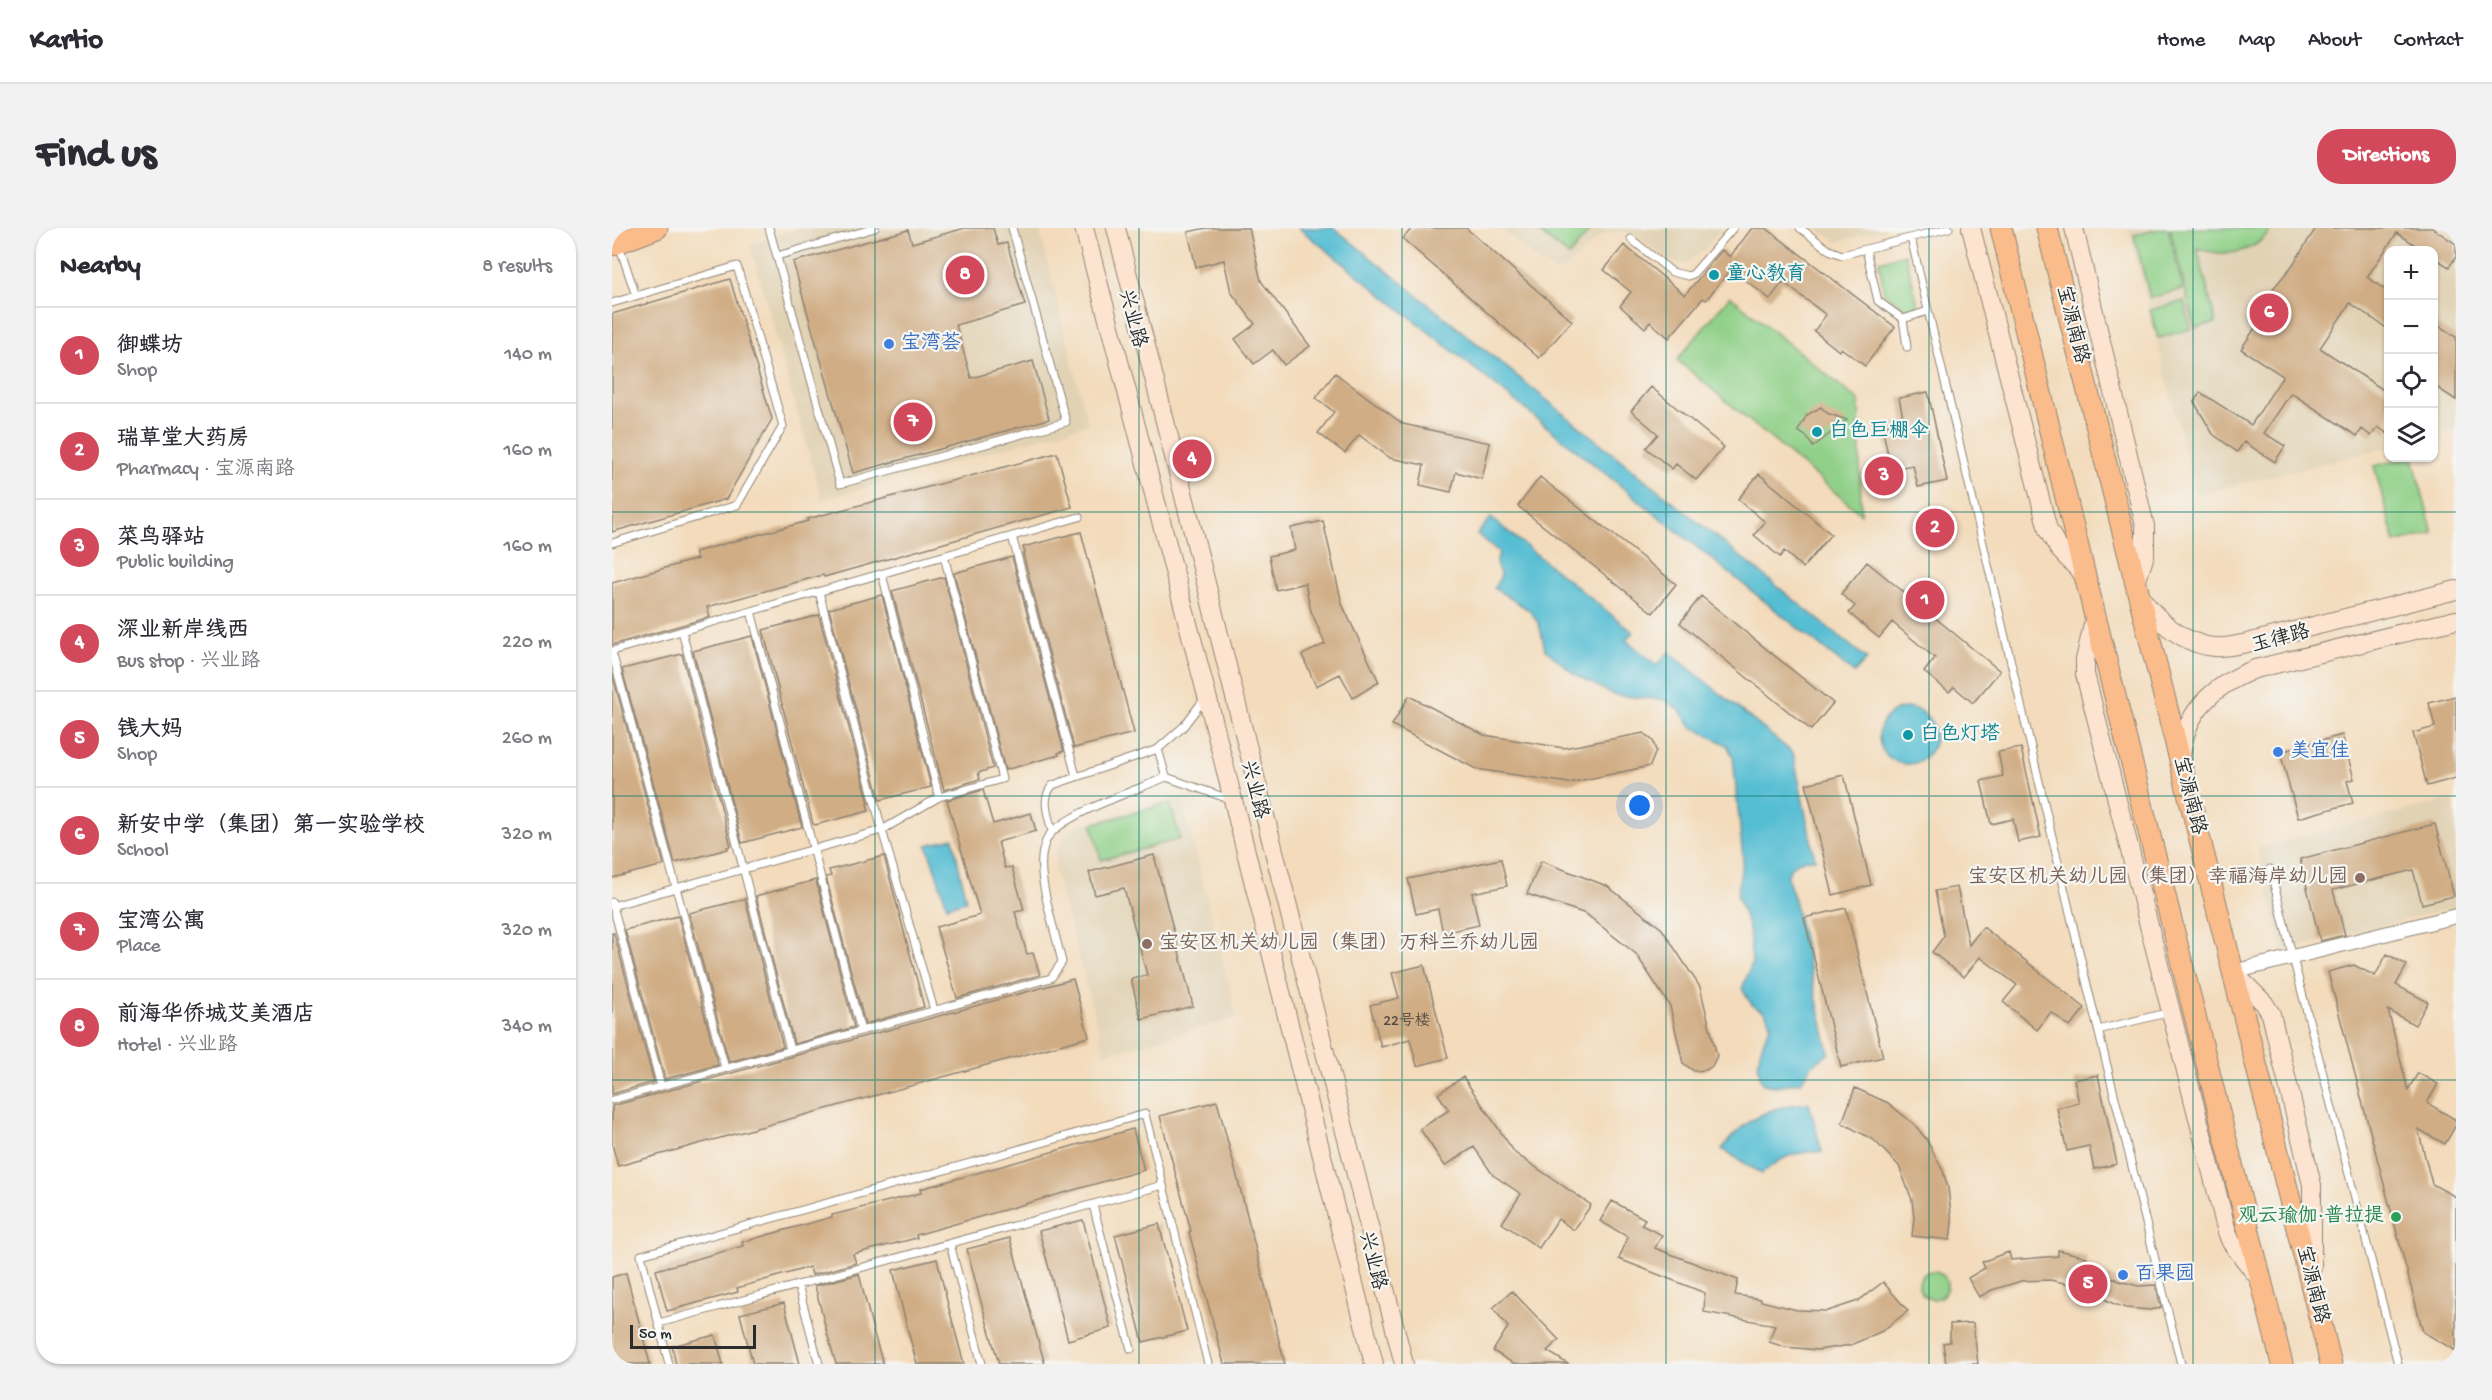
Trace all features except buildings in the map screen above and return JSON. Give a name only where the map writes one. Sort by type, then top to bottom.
[{"type":"main road","points":[[615,243],[657,228]]},
{"type":"main road","name":"兴业路","points":[[1084,228],[1207,696],[1374,1364]]},
{"type":"main road","name":"兴业路","points":[[1116,228],[1404,1364]]},
{"type":"main road","points":[[1971,228],[2048,530],[2059,549],[2085,576]]},
{"type":"main road","points":[[2074,228],[2145,526],[2145,555],[2136,588]]},
{"type":"main road","name":"宝源南路","points":[[2047,229],[2331,1364]]},
{"type":"main road","points":[[2003,231],[2085,576],[2282,1364]]},
{"type":"main road","name":"玉律路","points":[[2136,588],[2161,621],[2198,644],[2214,647],[2260,640],[2456,590]]},
{"type":"main road","points":[[2095,616],[2085,660],[2085,674],[2170,1012],[2227,1232],[2263,1283]]},
{"type":"main road","name":"玉律路","points":[[2183,776],[2182,747],[2188,726],[2199,705],[2207,696],[2230,680],[2266,666],[2456,620]]},
{"type":"main road","points":[[2260,640],[2253,648],[2254,657],[2259,664],[2266,666]]},
{"type":"main road","points":[[1198,661],[1201,650],[1209,645],[1218,647],[1224,654]]},
{"type":"main road","points":[[2274,1333],[2274,1364]]},
{"type":"main road","points":[[2325,1342],[2337,1364]]},
{"type":"street","points":[[2233,972],[2456,916]]},
{"type":"lane","points":[[769,228],[840,484],[1066,422],[1012,228]]},
{"type":"lane","points":[[777,256],[875,228]]},
{"type":"lane","points":[[1631,239],[1672,272],[1688,276],[1693,274],[1733,228]]},
{"type":"lane","points":[[1800,228],[1836,254],[1866,250],[1949,228]]},
{"type":"lane","points":[[1911,238],[2098,1030],[2181,1364]]},
{"type":"lane","points":[[615,243],[636,296]]},
{"type":"lane","points":[[1866,250],[1878,301],[1903,319],[1907,346]]},
{"type":"lane","points":[[612,303],[737,266],[783,426],[737,505],[612,543]]},
{"type":"lane","points":[[1903,319],[1928,311]]},
{"type":"lane","points":[[725,1068],[612,651],[1079,517]]},
{"type":"lane","points":[[1012,536],[1076,776]]},
{"type":"lane","points":[[662,1086],[612,904],[882,830],[939,797],[1002,779],[944,556]]},
{"type":"lane","points":[[882,574],[939,797]]},
{"type":"lane","points":[[819,592],[882,830],[934,1010]]},
{"type":"lane","points":[[752,611],[861,1031]]},
{"type":"lane","points":[[682,631],[790,1050]]},
{"type":"lane","points":[[1052,832],[1046,804],[1049,790],[1053,785],[1158,749],[1182,727],[1207,696]]},
{"type":"lane","points":[[1158,749],[1166,777]]},
{"type":"lane","points":[[612,1100],[1052,978],[1062,962],[1042,874],[1043,853],[1047,838],[1052,832],[1072,818],[1166,777],[1233,800]]},
{"type":"lane","points":[[2270,868],[2398,1364]]},
{"type":"lane","points":[[2098,1030],[2170,1012]]},
{"type":"lane","points":[[669,1364],[641,1255],[1145,1114],[1208,1364]]},
{"type":"lane","points":[[659,1323],[1163,1185]]},
{"type":"lane","points":[[1093,1205],[1131,1349]]},
{"type":"lane","points":[[950,1244],[982,1364]]},
{"type":"lane","points":[[798,1285],[819,1364]]},
{"type":"shaded area","points":[[798,228],[1039,228],[1088,424],[822,500],[750,245]]},
{"type":"shaded area","points":[[1501,228],[1722,228],[1704,250],[1686,264],[1670,261],[1636,236],[1613,232],[1601,235],[1565,269],[1555,272]]},
{"type":"shaded area","points":[[1817,228],[1888,228],[1837,242]]},
{"type":"shaded area","points":[[2128,228],[2456,228],[2456,430],[2438,435],[2438,246],[2384,246],[2384,448],[2196,495]]},
{"type":"shaded area","name":"宝安区机关幼儿园（集团）万科兰乔幼儿园","points":[[1181,796],[1237,1018],[1105,1054],[1055,870],[1056,850],[1075,827]]},
{"type":"shaded area","name":"宝安区机关幼儿园（集团）幸福海岸幼儿园","points":[[2452,799],[2456,815],[2456,907],[2283,951],[2257,848]]},
{"type":"green space","points":[[1542,228],[1592,228],[1569,256],[1539,232]]},
{"type":"green space","points":[[2168,228],[2183,289],[2150,298],[2134,235]]},
{"type":"green space","points":[[2170,228],[2272,228],[2257,244],[2238,252],[2218,253],[2197,248],[2216,323],[2195,328]]},
{"type":"green space","points":[[1905,254],[1919,308],[1909,311],[1884,293],[1879,261]]},
{"type":"green space","points":[[1730,296],[1859,401],[1861,514],[1677,360]]},
{"type":"green space","points":[[2184,301],[2191,329],[2158,338],[2150,310]]},
{"type":"green space","points":[[2391,462],[2414,462],[2433,533],[2395,543],[2374,466]]},
{"type":"green space","points":[[1170,803],[1180,839],[1101,860],[1092,824]]},
{"type":"green space","points":[[1933,1271],[1943,1275],[1947,1285],[1943,1295],[1933,1299],[1923,1295],[1919,1285],[1923,1275]]},
{"type":"water","points":[[1299,228],[1334,228],[1867,659],[1854,673]]},
{"type":"water","points":[[1491,518],[1633,632],[1626,640],[1657,665],[1669,652],[1793,753],[1815,859],[1795,863],[1788,877],[1829,1053],[1811,1066],[1801,1082],[1776,1086],[1763,1084],[1760,1077],[1758,1062],[1764,1039],[1771,1025],[1765,1012],[1752,1005],[1742,989],[1752,963],[1749,929],[1737,895],[1743,859],[1733,757],[1727,745],[1690,726],[1679,709],[1665,700],[1614,695],[1574,674],[1545,649],[1539,624],[1529,610],[1494,588],[1501,576],[1496,564],[1499,552],[1477,534]]},
{"type":"water","points":[[1907,708],[1927,716],[1935,736],[1927,756],[1907,764],[1887,756],[1879,736],[1887,716]]},
{"type":"water","points":[[953,838],[966,901],[947,906],[927,845]]},
{"type":"water","points":[[1809,1103],[1822,1152],[1805,1152],[1789,1156],[1775,1163],[1762,1174],[1722,1149],[1740,1129],[1760,1116],[1783,1107]]},
{"type":"place","name":"前海华侨城艾美酒店","points":[[965,275]]},
{"type":"place","name":"童心教育","points":[[1714,275]]},
{"type":"place","name":"新安中学（集团）第一实验学校","points":[[2269,313]]},
{"type":"place","name":"宝湾荟","points":[[889,344]]},
{"type":"place","name":"宝湾公寓","points":[[913,422]]},
{"type":"place","name":"白色巨棚伞","points":[[1817,432]]},
{"type":"place","name":"深业新岸线西","points":[[1192,459]]},
{"type":"place","name":"菜鸟驿站","points":[[1884,476]]},
{"type":"place","name":"瑞草堂大药房","points":[[1935,528]]},
{"type":"place","name":"御蝶坊","points":[[1925,600]]},
{"type":"place","name":"白色灯塔","points":[[1908,735]]},
{"type":"place","name":"美宜佳","points":[[2278,752]]},
{"type":"place","name":"宝安区机关幼儿园（集团）幸福海岸幼儿园","points":[[2360,878]]},
{"type":"place","name":"宝安区机关幼儿园（集团）万科兰乔幼儿园","points":[[1147,944]]},
{"type":"place","name":"观云瑜伽·普拉提","points":[[2396,1217]]},
{"type":"place","name":"百果园","points":[[2123,1275]]},
{"type":"place","name":"钱大妈","points":[[2088,1284]]}]
